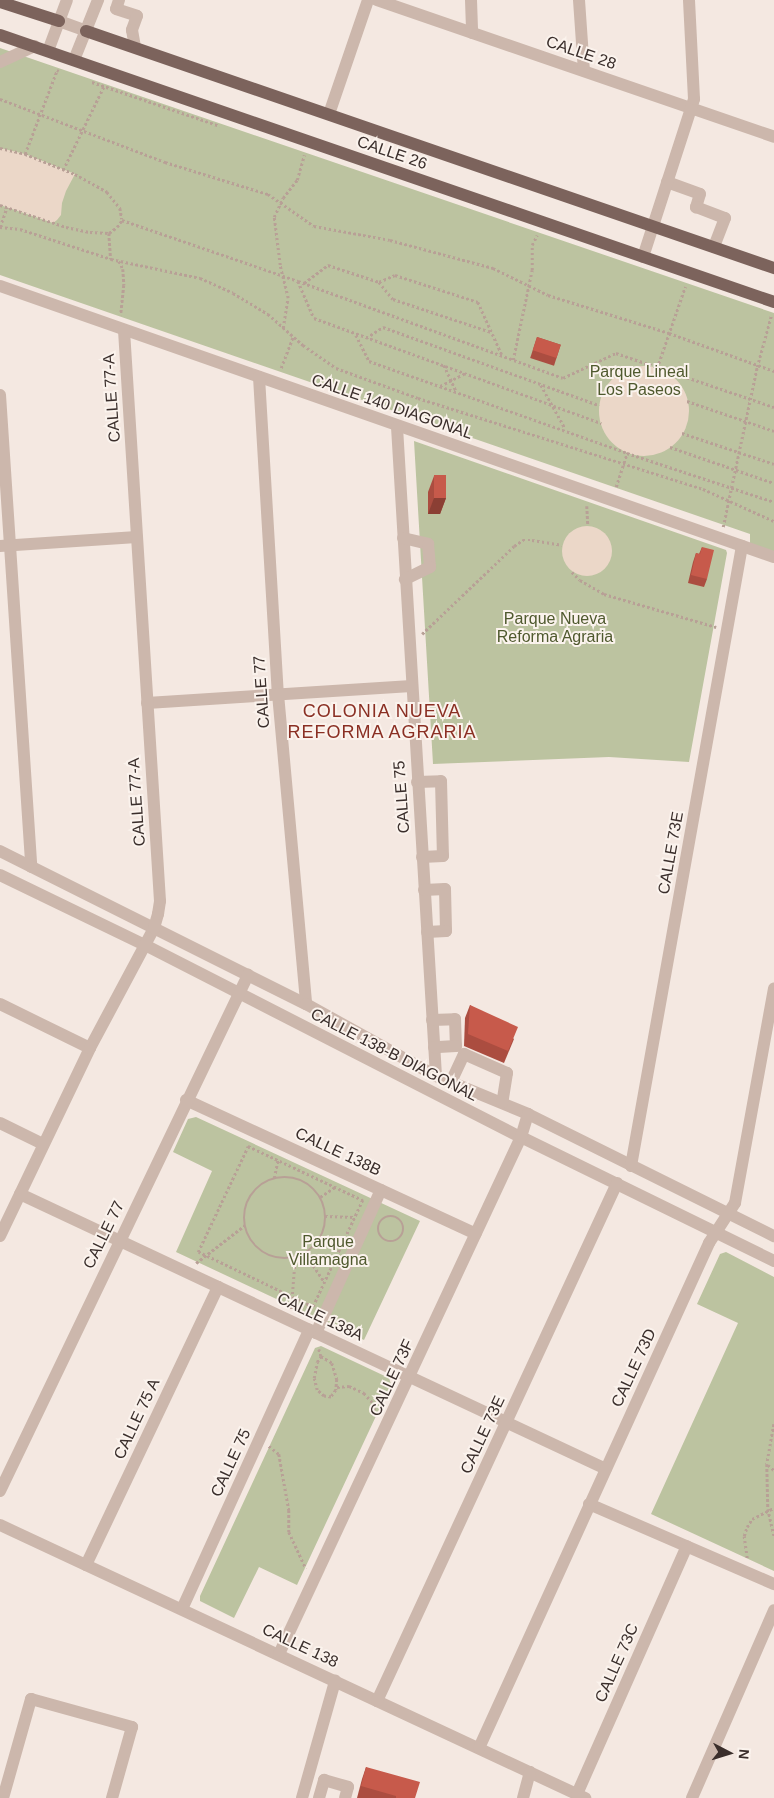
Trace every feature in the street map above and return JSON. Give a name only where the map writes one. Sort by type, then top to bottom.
[{"type":"main road","name":"CALLE 26","points":[[0,2],[59,21]]},
{"type":"main road","name":"CALLE 26","points":[[86,31],[774,268]]},
{"type":"main road","name":"CALLE 26","points":[[0,35],[774,302]]},
{"type":"street","points":[[48,51],[67,0]]},
{"type":"street","points":[[74,60],[98,0]]},
{"type":"street","points":[[119,0],[116,9],[137,16],[132,30],[135,48]]},
{"type":"street","points":[[329,114],[368,0]]},
{"type":"street","name":"CALLE 28","points":[[377,0],[774,137]]},
{"type":"street","points":[[470,0],[472,33]]},
{"type":"street","points":[[579,0],[584,71]]},
{"type":"street","points":[[643,257],[694,99],[688,0]]},
{"type":"street","name":"CALLE 26","points":[[59,21],[86,31]]},
{"type":"street","points":[[0,62],[34,46]]},
{"type":"street","points":[[667,182],[700,194],[696,207],[725,218],[714,247]]},
{"type":"street","name":"CALLE 140 DIAGONAL","points":[[0,286],[397,427],[774,557]]},
{"type":"street","name":"CALLE 77-A","points":[[1,1231],[90,1048],[154,928],[160,901],[124,330]]},
{"type":"street","name":"CALLE 77","points":[[259,377],[278,694],[306,1004]]},
{"type":"street","points":[[0,395],[5,546],[31,867]]},
{"type":"street","name":"CALLE 75","points":[[397,427],[411,686],[436,1076]]},
{"type":"street","points":[[5,546],[137,537]]},
{"type":"street","points":[[403,538],[428,544],[430,567],[406,579]]},
{"type":"street","name":"CALLE 73E","points":[[631,1166],[742,546]]},
{"type":"street","points":[[147,703],[411,686]]},
{"type":"street","points":[[418,782],[440,781],[443,856],[422,857]]},
{"type":"street","name":"CALLE 138-B DIAGONAL","points":[[0,851],[306,1004],[436,1076],[528,1114],[774,1236]]},
{"type":"street","name":"CALLE 138-B DIAGONAL","points":[[0,875],[774,1262]]},
{"type":"street","points":[[424,890],[445,889],[446,931],[427,932]]},
{"type":"street","name":"CALLE 77","points":[[0,1491],[186,1100],[248,975]]},
{"type":"street","name":"CALLE 73D","points":[[479,1748],[589,1504],[716,1233],[735,1203],[774,989]]},
{"type":"street","points":[[0,1004],[90,1048]]},
{"type":"street","points":[[432,1020],[455,1019],[456,1046],[434,1047]]},
{"type":"street","points":[[451,1082],[464,1054],[506,1072],[502,1104]]},
{"type":"street","name":"CALLE 138B","points":[[186,1100],[476,1234]]},
{"type":"street","name":"CALLE 73F","points":[[279,1654],[521,1137],[528,1114]]},
{"type":"street","points":[[0,1123],[43,1144]]},
{"type":"street","name":"CALLE 73E","points":[[377,1701],[508,1423],[616,1183]]},
{"type":"street","name":"CALLE 75","points":[[182,1609],[315,1336],[381,1190]]},
{"type":"street","name":"CALLE 138A","points":[[20,1194],[218,1287],[315,1336],[410,1377],[606,1469]]},
{"type":"street","name":"CALLE 75 A","points":[[86,1565],[218,1287]]},
{"type":"street","points":[[589,1504],[774,1584]]},
{"type":"street","name":"CALLE 138","points":[[0,1525],[581,1796]]},
{"type":"street","name":"CALLE 73C","points":[[581,1796],[687,1546]]},
{"type":"street","points":[[692,1798],[774,1610]]},
{"type":"street","points":[[302,1798],[335,1681]]},
{"type":"street","points":[[3,1798],[31,1699],[132,1727],[112,1798]]},
{"type":"street","points":[[523,1798],[530,1772]]},
{"type":"street","points":[[319,1798],[324,1780],[348,1787],[345,1798]]},
{"type":"path","points":[[26,154],[57,70],[66,73]]},
{"type":"path","points":[[85,80],[222,127]]},
{"type":"path","points":[[63,170],[104,86]]},
{"type":"path","points":[[0,99],[165,162],[268,194],[314,226],[390,240],[493,268],[548,296],[668,333],[757,367],[774,371]]},
{"type":"path","points":[[0,148],[26,154],[75,174],[107,192],[120,208],[122,220],[109,233],[66,227],[0,205]]},
{"type":"path","points":[[283,328],[288,298],[274,218],[281,203],[297,180],[304,155],[313,158]]},
{"type":"path","points":[[7,207],[0,227],[20,229],[111,259],[200,278],[233,293],[268,314],[293,337],[336,368],[418,398],[623,465],[704,489],[774,521]]},
{"type":"path","points":[[122,220],[304,283],[563,378],[616,353],[774,408]]},
{"type":"path","points":[[513,360],[532,270],[532,245],[542,222]]},
{"type":"path","points":[[527,232],[546,239]]},
{"type":"path","points":[[109,233],[111,259]]},
{"type":"path","points":[[119,260],[123,269],[124,285],[121,315]]},
{"type":"path","points":[[304,283],[328,265],[379,282],[393,299],[491,332]]},
{"type":"path","points":[[379,282],[395,275],[478,302],[503,356]]},
{"type":"path","points":[[298,281],[314,318],[356,335],[465,372],[601,424]]},
{"type":"path","points":[[657,368],[685,287],[694,290]]},
{"type":"path","points":[[720,538],[752,400],[757,367],[773,317],[763,314]]},
{"type":"path","points":[[366,338],[383,327],[599,405]]},
{"type":"path","points":[[356,335],[369,361],[627,453],[774,502]]},
{"type":"path","points":[[281,368],[293,337]]},
{"type":"path","points":[[444,365],[456,391]]},
{"type":"path","points":[[590,366],[616,376]]},
{"type":"path","points":[[440,386],[465,372]]},
{"type":"path","points":[[540,384],[566,430]]},
{"type":"path","points":[[687,401],[774,431]]},
{"type":"path","points":[[682,433],[774,464]]},
{"type":"path","points":[[670,447],[774,482]]},
{"type":"path","points":[[611,501],[627,453]]},
{"type":"path","points":[[587,499],[588,525]]},
{"type":"path","points":[[422,634],[523,540],[562,545]]},
{"type":"path","points":[[572,572],[580,580],[604,594],[716,626]]},
{"type":"path","points":[[485,574],[488,577]]},
{"type":"path","points":[[248,1146],[335,1187],[363,1200],[313,1307],[198,1252],[248,1146]]},
{"type":"path","points":[[273,1179],[279,1152]]},
{"type":"path","points":[[288,1177],[300,1180],[312,1187],[320,1197],[325,1209],[326,1223],[322,1236],[314,1248],[295,1258],[275,1258],[262,1253],[252,1243],[245,1226],[246,1204],[253,1192],[262,1183],[288,1177]]},
{"type":"path","points":[[320,1197],[342,1182]]},
{"type":"path","points":[[395,1217],[402,1222],[403,1230],[397,1240],[385,1240],[379,1234],[379,1226],[384,1218],[395,1217]]},
{"type":"path","points":[[195,1264],[245,1226]]},
{"type":"path","points":[[305,1253],[334,1294]]},
{"type":"path","points":[[291,1309],[295,1258]]},
{"type":"path","points":[[315,1336],[321,1356],[315,1370],[317,1390],[324,1396],[331,1397],[336,1387],[332,1363],[321,1356]]},
{"type":"path","points":[[336,1387],[349,1386],[364,1393],[373,1403],[377,1418]]},
{"type":"path","points":[[774,1424],[767,1464],[768,1509],[774,1536]]},
{"type":"path","points":[[268,1446],[279,1454],[288,1501],[289,1532],[308,1572]]},
{"type":"path","points":[[767,1464],[774,1470]]},
{"type":"path","points":[[746,1562],[748,1551],[744,1536],[747,1527],[752,1519],[768,1509],[774,1508]]},
{"type":"green space","name":"Parque Lineal Los Paseos","points":[[0,48],[774,313],[774,555],[750,547],[750,534],[0,275]]},
{"type":"green space","name":"Parque Nueva Reforma Agraria","points":[[414,441],[726,550],[727,553],[689,762],[609,757],[433,764]]},
{"type":"green space","name":"Parque Villamagna","points":[[196,1117],[420,1221],[364,1340],[176,1252],[212,1171],[173,1152],[188,1119]]},
{"type":"green space","points":[[726,1252],[774,1277],[774,1571],[651,1514],[738,1323],[697,1304],[720,1254]]},
{"type":"green space","points":[[321,1346],[389,1378],[391,1384],[297,1585],[259,1567],[234,1618],[200,1601],[200,1596],[315,1348]]},
{"type":"shaded area","points":[[0,148],[25,154],[75,174],[66,191],[61,215],[53,223],[0,205]]},
{"type":"shaded area","points":[[644,366],[661,370],[676,379],[685,394],[689,411],[685,428],[676,443],[661,452],[644,456],[627,452],[612,443],[603,428],[599,411],[603,394],[612,379],[627,370]]},
{"type":"shaded area","points":[[592,526],[605,533],[611,541],[611,561],[605,569],[597,575],[582,576],[569,569],[563,561],[562,546],[569,533],[577,527]]},
{"type":"building","points":[[537,337],[561,345],[556,358],[533,350]]},
{"type":"building","points":[[434,475],[446,475],[446,498],[434,498]]},
{"type":"building","points":[[702,547],[714,550],[707,579],[691,575],[696,553],[700,554]]},
{"type":"building","points":[[470,1005],[518,1027],[508,1051],[468,1034]]},
{"type":"building","points":[[366,1767],[420,1782],[415,1798],[396,1798],[396,1796],[361,1786]]},
{"type":"district","name":"COLONIA NUEVA REFORMA AGRARIA","points":[[382,722]]}]
